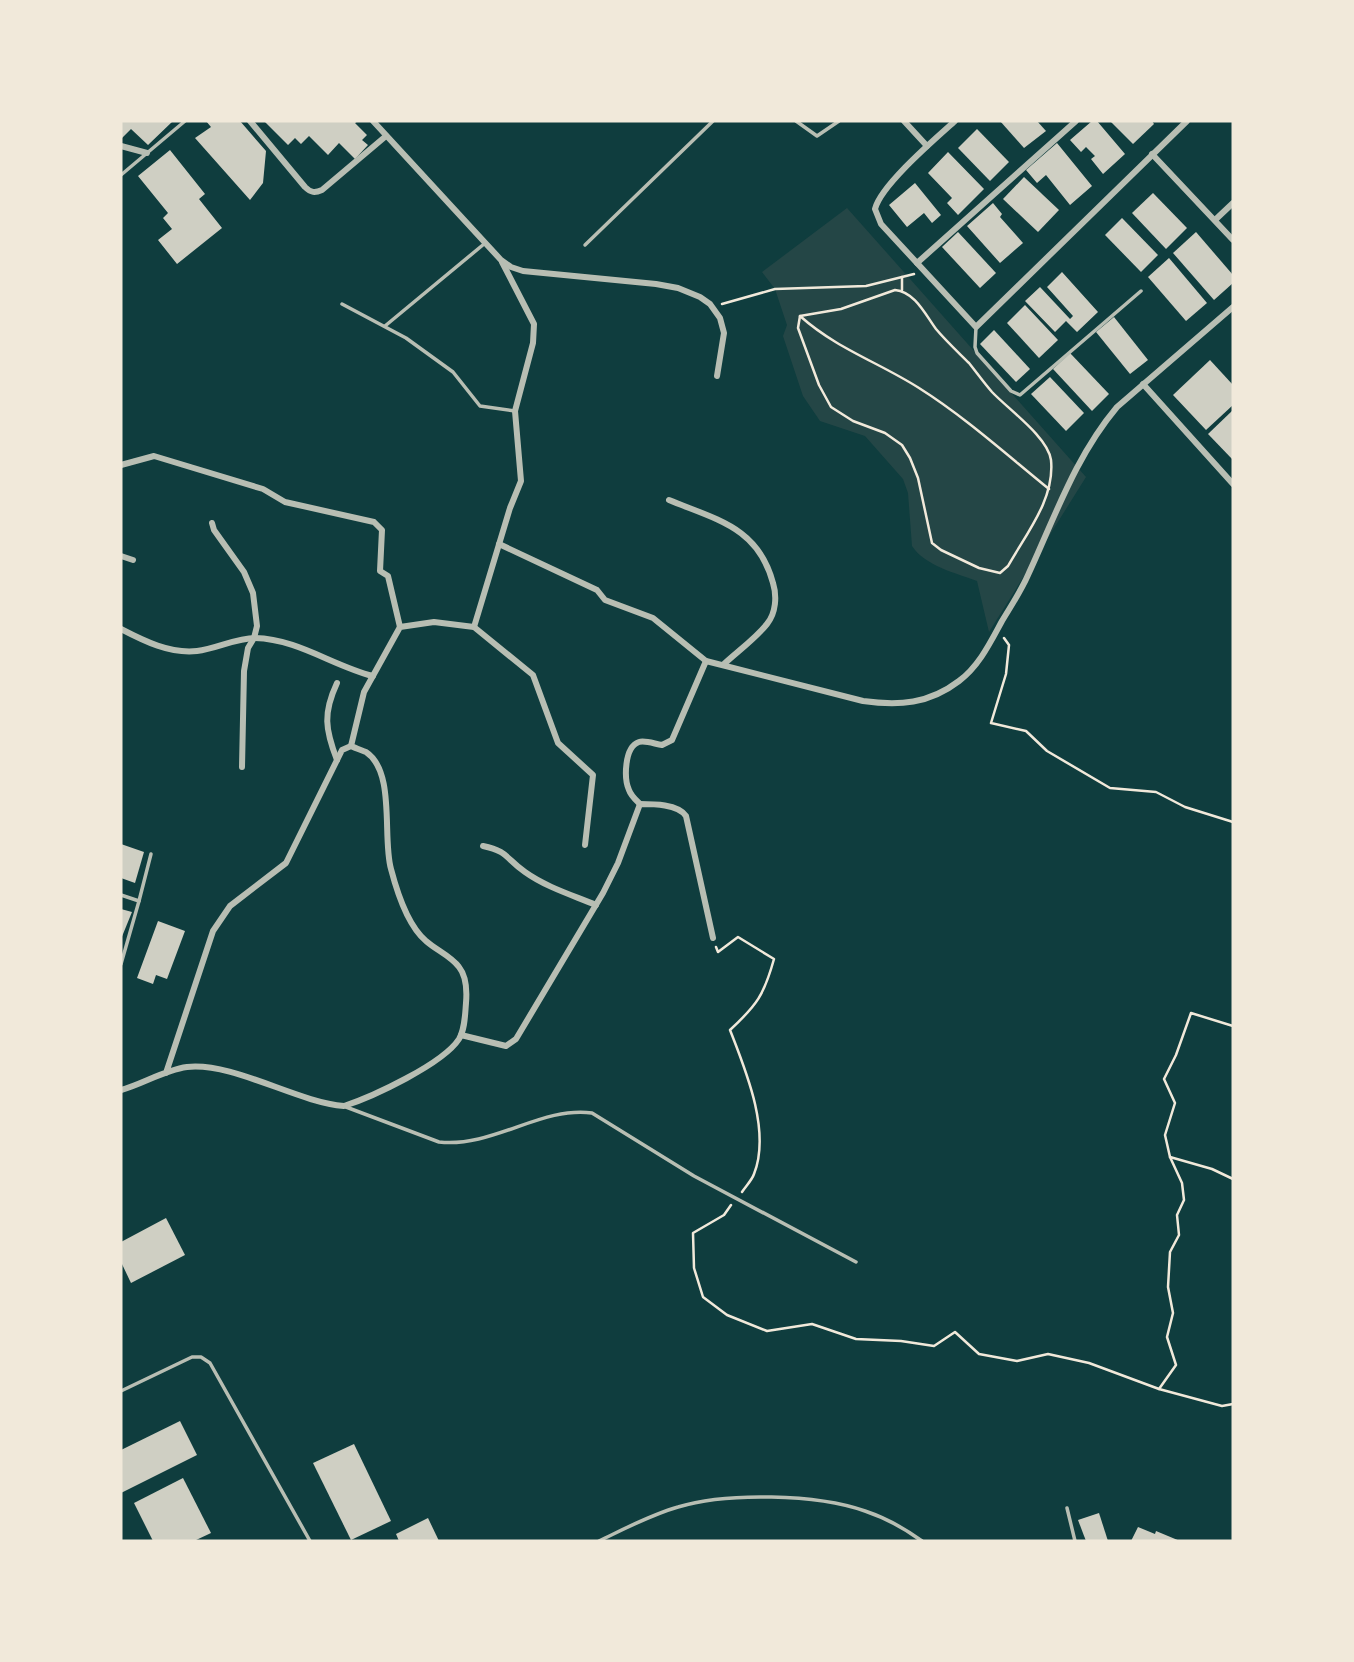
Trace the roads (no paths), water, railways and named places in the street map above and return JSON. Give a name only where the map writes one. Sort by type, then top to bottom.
[{"type":"street","points":[[250,121],[305,187],[316,193],[386,136]]},
{"type":"street","points":[[373,121],[501,260],[511,267],[523,271],[678,288],[710,304],[720,318],[724,334],[717,376]]},
{"type":"street","points":[[904,121],[927,146]]},
{"type":"street","points":[[955,121],[927,146],[881,195],[875,209],[881,224],[976,327],[1187,121]]},
{"type":"street","points":[[917,263],[1076,121]]},
{"type":"street","points":[[121,146],[147,153]]},
{"type":"street","points":[[1152,154],[1233,240]]},
{"type":"street","points":[[1215,219],[1233,203]]},
{"type":"street","points":[[474,628],[521,481],[515,411],[533,343],[534,324],[501,260]]},
{"type":"street","points":[[499,544],[597,590],[605,600],[653,618],[706,661],[863,701],[889,705],[939,694],[960,681],[976,666],[1027,578],[1068,484],[1092,438],[1117,407],[1233,307]]},
{"type":"street","points":[[1143,384],[1233,484]]},
{"type":"street","points":[[121,465],[154,456],[263,489],[285,502],[374,522],[382,530],[380,570],[388,576],[400,627],[364,692],[351,746]]},
{"type":"street","points":[[669,500],[741,532],[757,548],[771,578],[775,598],[774,612],[768,623],[724,664]]},
{"type":"street","points":[[212,523],[214,530],[244,572],[253,593],[257,626],[248,648],[244,671],[242,767]]},
{"type":"street","points":[[121,556],[133,560]]},
{"type":"street","points":[[400,627],[434,622],[474,628],[533,675],[558,743],[593,775],[585,845]]},
{"type":"street","points":[[121,629],[154,646],[195,651],[254,638],[296,645],[354,671],[373,676]]},
{"type":"street","points":[[706,661],[672,740],[662,745],[638,742],[632,747],[628,756],[626,781],[632,796],[640,804],[675,808],[683,811],[686,816],[713,938]]},
{"type":"street","points":[[337,683],[330,698],[326,719],[329,741],[337,760]]},
{"type":"street","points":[[121,1090],[187,1067],[216,1069],[344,1106],[408,1077],[455,1045],[461,1035],[467,995],[464,976],[452,960],[417,933],[411,921],[389,862],[385,790],[381,774],[365,752],[351,746],[342,750],[286,863],[230,906],[212,932],[166,1073]]},
{"type":"street","points":[[461,1035],[506,1046],[516,1040],[596,905],[618,863],[640,804]]},
{"type":"street","points":[[483,846],[499,849],[524,871],[550,887],[596,905]]},
{"type":"lane","points":[[121,175],[185,121]]},
{"type":"lane","points":[[585,245],[713,121]]},
{"type":"lane","points":[[796,121],[817,136],[839,121]]},
{"type":"lane","points":[[384,327],[486,243]]},
{"type":"lane","points":[[976,327],[977,353],[1011,391],[1020,395],[1141,291]]},
{"type":"lane","points":[[342,304],[405,338],[453,372],[480,406],[515,411]]},
{"type":"lane","points":[[121,964],[151,854]]},
{"type":"lane","points":[[121,895],[139,901]]},
{"type":"lane","points":[[344,1106],[439,1142],[455,1143],[481,1139],[562,1114],[578,1111],[592,1113],[662,1158],[856,1262]]},
{"type":"lane","points":[[121,1391],[192,1357],[201,1357],[210,1363],[310,1541]]},
{"type":"lane","points":[[599,1541],[678,1506],[724,1499],[771,1497],[808,1500],[863,1510],[901,1526],[922,1541]]},
{"type":"lane","points":[[1067,1508],[1075,1541]]}]
